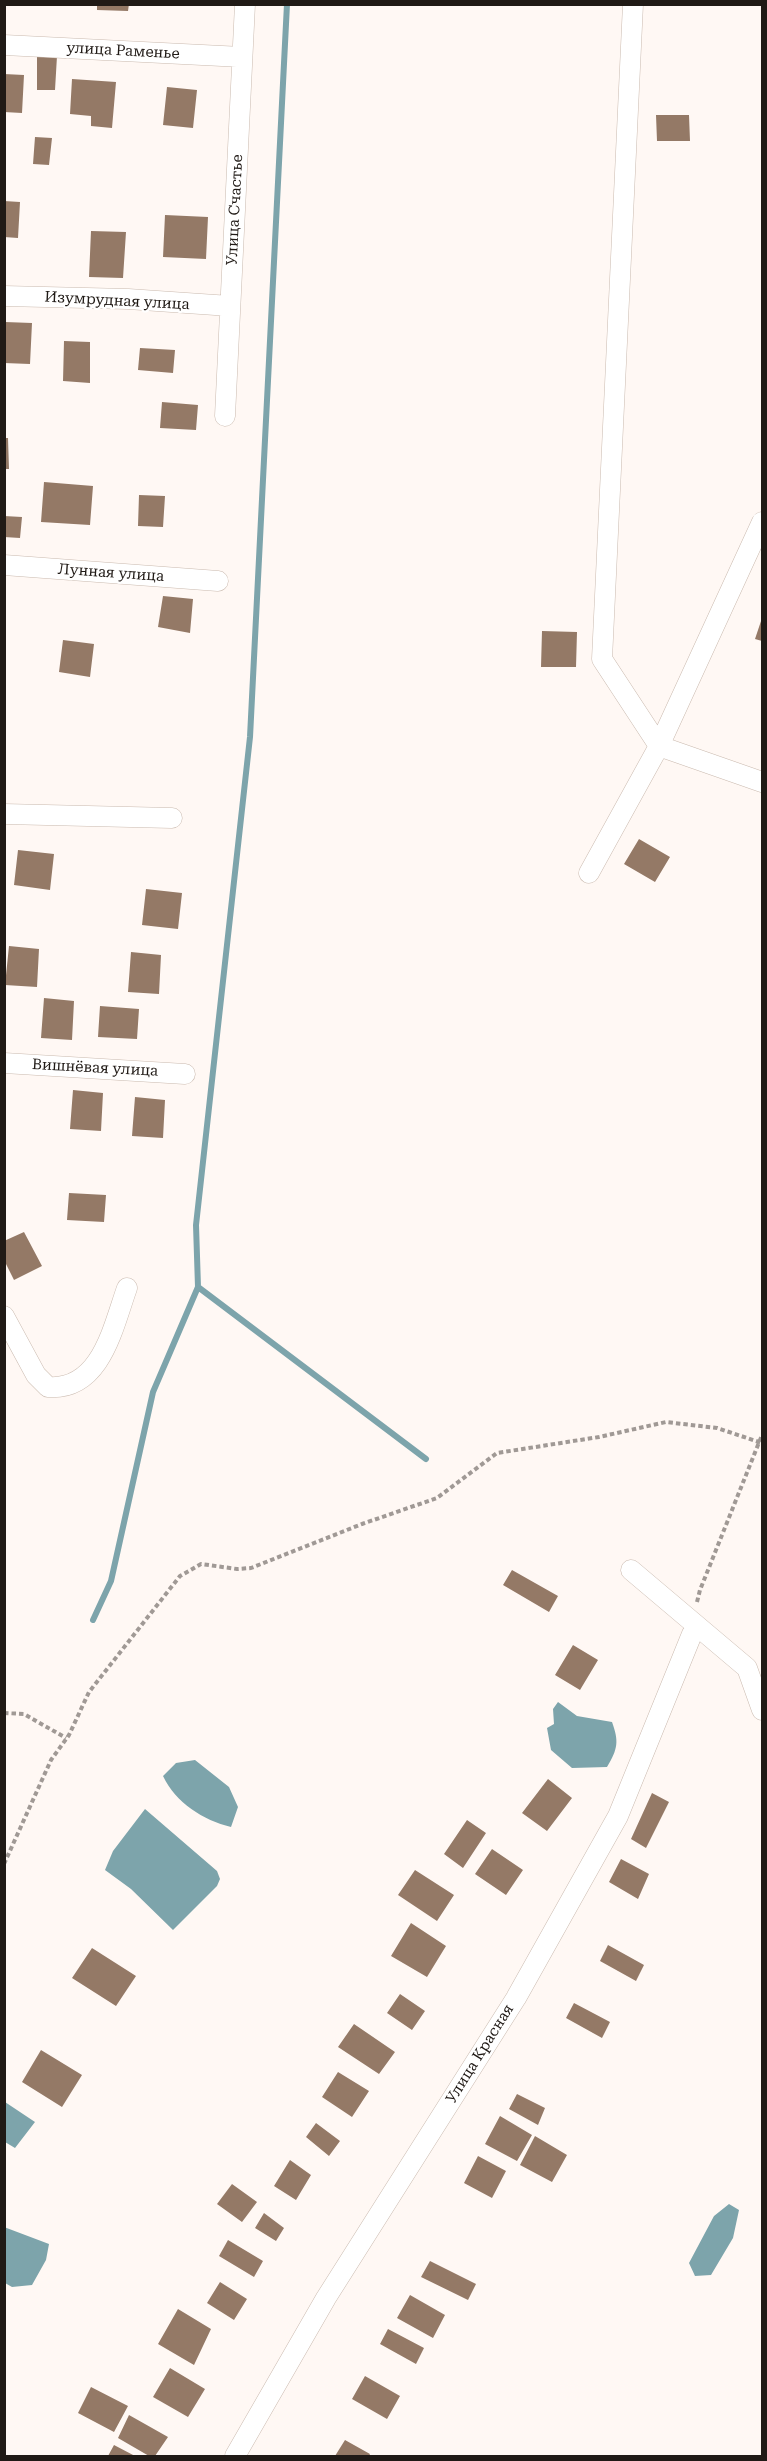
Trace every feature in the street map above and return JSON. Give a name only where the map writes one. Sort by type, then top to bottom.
[{"type":"street","name":"Улица Счастье","points":[[225,416],[245,4]]},
{"type":"street","points":[[633,4],[602,659],[659,746],[762,782]]},
{"type":"street","name":"улица Раменье","points":[[4,45],[242,57]]},
{"type":"street","name":"Изумрудная улица","points":[[4,296],[128,299],[230,306]]},
{"type":"street","points":[[589,873],[659,746],[762,522]]},
{"type":"street","name":"Лунная улица","points":[[4,565],[218,581]]},
{"type":"street","points":[[4,813],[172,818]]},
{"type":"street","name":"Вишнёвая улица","points":[[4,1063],[185,1074]]},
{"type":"street","points":[[4,1316],[36,1375],[48,1387],[62,1388],[74,1384],[93,1370],[105,1347],[127,1288]]},
{"type":"street","points":[[631,1570],[693,1628],[747,1668],[762,1710]]},
{"type":"street","name":"Улица Красная","points":[[235,2457],[326,2298],[516,1998],[618,1816],[693,1628]]},
{"type":"path","points":[[4,1864],[51,1760],[66,1738],[89,1692],[180,1576],[201,1564],[237,1569],[251,1568],[362,1524],[437,1498],[497,1454],[599,1437],[666,1422],[717,1428],[761,1443]]},
{"type":"path","points":[[693,1628],[700,1590],[761,1443],[762,1435]]},
{"type":"path","points":[[4,1713],[24,1714],[66,1738]]},
{"type":"water","points":[[558,1702],[577,1716],[612,1722],[616,1745],[607,1767],[572,1768],[551,1750],[547,1728],[554,1724],[553,1709]]},
{"type":"water","points":[[195,1760],[229,1787],[238,1807],[231,1827],[210,1820],[191,1809],[175,1794],[163,1776],[176,1763]]},
{"type":"water","points":[[145,1809],[217,1871],[220,1879],[217,1886],[173,1930],[131,1889],[105,1870],[113,1851]]},
{"type":"water","points":[[5,2102],[35,2122],[15,2148],[5,2142]]},
{"type":"water","points":[[729,2204],[739,2210],[733,2238],[711,2275],[695,2276],[689,2263],[714,2216]]},
{"type":"water","points":[[4,2227],[49,2244],[46,2260],[32,2285],[12,2287],[5,2283]]},
{"type":"building","points":[[97,4],[129,4],[128,11],[97,10]]},
{"type":"building","points":[[37,55],[57,56],[55,90],[37,90]]},
{"type":"building","points":[[4,74],[24,75],[22,113],[4,112]]},
{"type":"building","points":[[72,79],[116,82],[112,128],[91,126],[91,116],[70,114]]},
{"type":"building","points":[[167,87],[197,90],[193,128],[163,125]]},
{"type":"building","points":[[656,115],[689,115],[690,141],[657,141]]},
{"type":"building","points":[[35,137],[52,138],[49,165],[33,164]]},
{"type":"building","points":[[4,201],[20,202],[18,238],[4,237]]},
{"type":"building","points":[[165,215],[208,217],[206,259],[163,257]]},
{"type":"building","points":[[91,231],[126,232],[123,278],[89,277]]},
{"type":"building","points":[[5,322],[32,323],[30,364],[4,363]]},
{"type":"building","points":[[64,341],[90,342],[90,383],[63,381]]},
{"type":"building","points":[[140,348],[175,350],[173,373],[138,370]]},
{"type":"building","points":[[162,402],[198,405],[196,430],[160,428]]},
{"type":"building","points":[[4,438],[8,438],[9,469],[4,469]]},
{"type":"building","points":[[44,482],[93,486],[90,525],[41,522]]},
{"type":"building","points":[[139,495],[165,496],[163,527],[138,526]]},
{"type":"building","points":[[4,516],[22,517],[20,538],[4,537]]},
{"type":"building","points":[[163,596],[193,599],[190,633],[158,627]]},
{"type":"building","points":[[762,618],[762,641],[755,639]]},
{"type":"building","points":[[542,631],[577,632],[576,667],[541,667]]},
{"type":"building","points":[[63,640],[94,644],[90,677],[59,672]]},
{"type":"building","points":[[639,839],[670,857],[655,882],[624,864]]},
{"type":"building","points":[[18,850],[54,854],[50,890],[14,885]]},
{"type":"building","points":[[146,889],[182,893],[178,929],[142,925]]},
{"type":"building","points":[[9,946],[39,949],[37,987],[5,985]]},
{"type":"building","points":[[131,952],[161,955],[159,994],[128,992]]},
{"type":"building","points":[[44,998],[74,1001],[72,1040],[41,1038]]},
{"type":"building","points":[[100,1006],[139,1009],[137,1039],[98,1037]]},
{"type":"building","points":[[73,1090],[103,1093],[101,1131],[70,1129]]},
{"type":"building","points":[[135,1097],[165,1100],[163,1138],[132,1136]]},
{"type":"building","points":[[69,1193],[106,1195],[104,1222],[67,1220]]},
{"type":"building","points":[[24,1232],[42,1266],[14,1280],[4,1260],[4,1241]]},
{"type":"building","points":[[512,1570],[558,1596],[549,1612],[503,1585]]},
{"type":"building","points":[[573,1645],[598,1660],[580,1690],[555,1675]]},
{"type":"building","points":[[548,1779],[572,1798],[547,1831],[522,1813]]},
{"type":"building","points":[[652,1793],[669,1802],[646,1848],[631,1839]]},
{"type":"building","points":[[467,1820],[486,1833],[463,1868],[444,1854]]},
{"type":"building","points":[[492,1849],[523,1870],[506,1895],[475,1874]]},
{"type":"building","points":[[621,1859],[649,1874],[638,1899],[609,1882]]},
{"type":"building","points":[[415,1870],[454,1895],[437,1921],[398,1895]]},
{"type":"building","points":[[411,1923],[446,1946],[427,1977],[391,1956]]},
{"type":"building","points":[[608,1945],[644,1965],[636,1981],[600,1961]]},
{"type":"building","points":[[92,1948],[136,1976],[116,2006],[72,1978]]},
{"type":"building","points":[[400,1994],[425,2011],[412,2030],[387,2013]]},
{"type":"building","points":[[574,2003],[610,2022],[602,2038],[566,2018]]},
{"type":"building","points":[[354,2024],[395,2052],[379,2074],[338,2047]]},
{"type":"building","points":[[41,2050],[82,2075],[62,2107],[22,2082]]},
{"type":"building","points":[[338,2072],[369,2091],[352,2117],[322,2097]]},
{"type":"building","points":[[517,2094],[545,2108],[538,2125],[509,2109]]},
{"type":"building","points":[[500,2116],[532,2135],[517,2161],[485,2144]]},
{"type":"building","points":[[316,2123],[340,2141],[329,2156],[306,2137]]},
{"type":"building","points":[[535,2136],[567,2155],[552,2182],[520,2165]]},
{"type":"building","points":[[478,2156],[506,2171],[492,2198],[464,2183]]},
{"type":"building","points":[[290,2160],[311,2175],[296,2200],[274,2186]]},
{"type":"building","points":[[232,2184],[257,2202],[242,2222],[217,2204]]},
{"type":"building","points":[[264,2213],[284,2228],[276,2241],[255,2228]]},
{"type":"building","points":[[228,2240],[263,2261],[254,2277],[219,2256]]},
{"type":"building","points":[[430,2261],[476,2284],[468,2300],[421,2277]]},
{"type":"building","points":[[220,2282],[247,2299],[234,2320],[207,2303]]},
{"type":"building","points":[[410,2295],[445,2315],[433,2338],[397,2318]]},
{"type":"building","points":[[178,2309],[211,2329],[194,2365],[158,2344]]},
{"type":"building","points":[[388,2329],[424,2348],[416,2364],[380,2344]]},
{"type":"building","points":[[170,2368],[205,2389],[188,2417],[153,2397]]},
{"type":"building","points":[[365,2376],[400,2396],[387,2419],[352,2399]]},
{"type":"building","points":[[91,2387],[128,2406],[114,2432],[78,2413]]},
{"type":"building","points":[[129,2415],[168,2437],[155,2456],[149,2456],[118,2438]]},
{"type":"building","points":[[345,2440],[370,2454],[369,2456],[335,2456]]},
{"type":"building","points":[[114,2445],[135,2456],[108,2456]]},
{"type":"waterway","points":[[287,4],[250,737],[196,1225],[198,1287],[426,1459]]},
{"type":"waterway","points":[[93,1620],[111,1581],[153,1392],[198,1287]]}]
